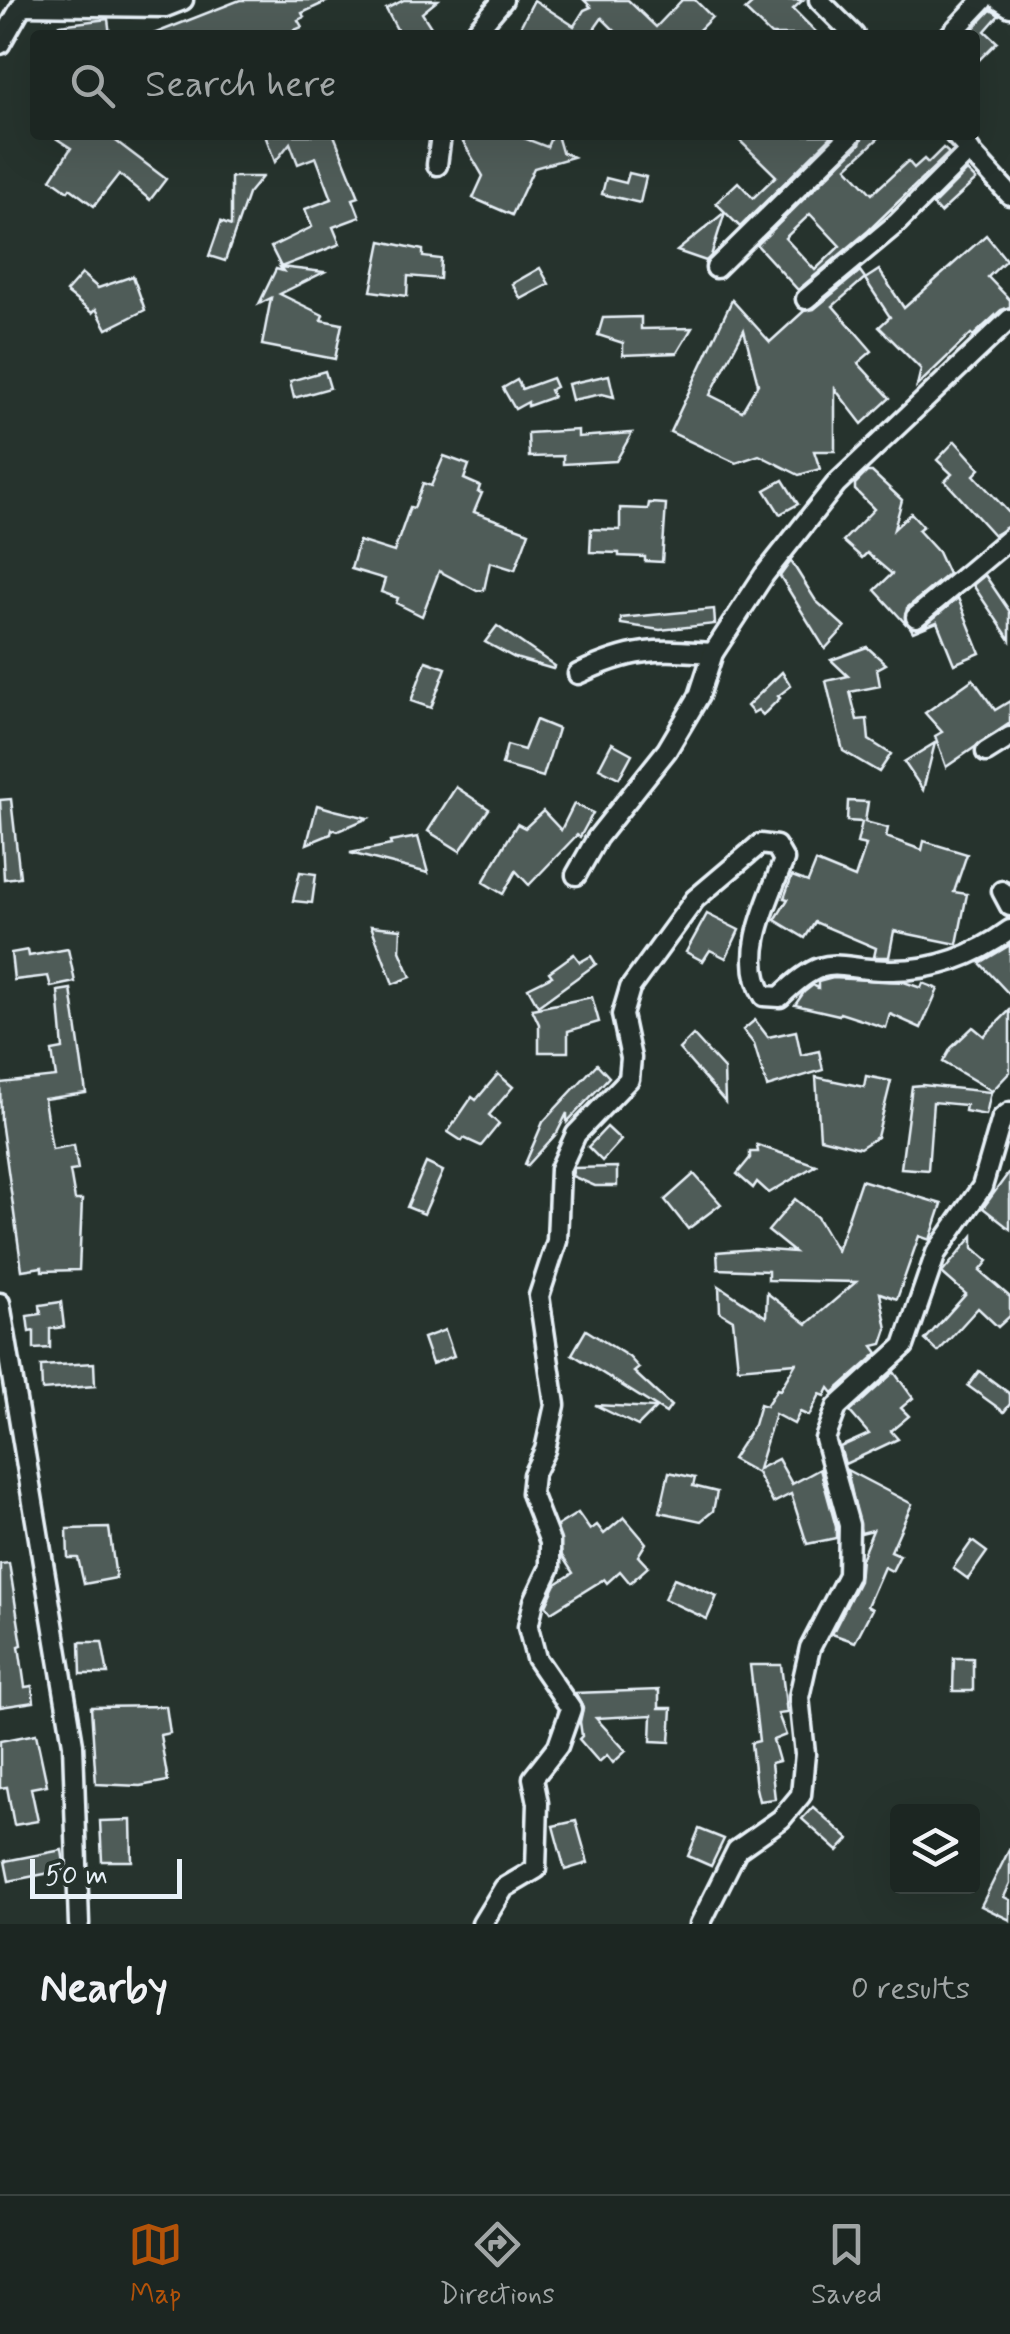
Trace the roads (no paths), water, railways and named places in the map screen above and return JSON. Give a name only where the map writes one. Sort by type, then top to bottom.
[{"type":"street","points":[[0,44],[24,3],[164,7],[183,0]]},
{"type":"street","points":[[477,30],[503,0]]},
{"type":"street","points":[[819,0],[849,30]]},
{"type":"street","points":[[955,30],[983,0]]},
{"type":"street","points":[[999,0],[1010,7]]},
{"type":"street","points":[[437,164],[439,140]]},
{"type":"street","points":[[716,268],[846,140]]},
{"type":"street","points":[[960,140],[1008,186]]},
{"type":"street","points":[[806,299],[896,224],[970,150]]},
{"type":"street","points":[[576,875],[597,838],[667,750],[699,696],[713,653],[764,576],[836,484],[1010,319]]},
{"type":"street","points":[[916,617],[1010,538]]},
{"type":"street","points":[[578,674],[619,654],[666,650],[713,653]]},
{"type":"street","points":[[986,752],[1010,738]]},
{"type":"street","points":[[482,1924],[504,1888],[536,1869],[538,1803],[533,1778],[558,1746],[570,1709],[536,1658],[528,1627],[550,1566],[550,1542],[530,1493],[555,1404],[539,1296],[557,1240],[560,1168],[576,1134],[629,1079],[631,1058],[622,1015],[630,988],[695,899],[760,844],[776,846],[784,860],[765,910],[754,958],[757,985],[764,996],[780,997],[805,972],[828,963],[894,970],[950,962],[986,948],[1010,930]]},
{"type":"street","points":[[700,1924],[737,1850],[781,1819],[801,1795],[805,1754],[799,1697],[810,1648],[848,1575],[848,1525],[825,1439],[831,1423],[837,1408],[904,1346],[936,1253],[982,1187],[1002,1118],[1010,1112]]},
{"type":"street","points":[[0,1303],[73,1744],[80,1924]]}]
